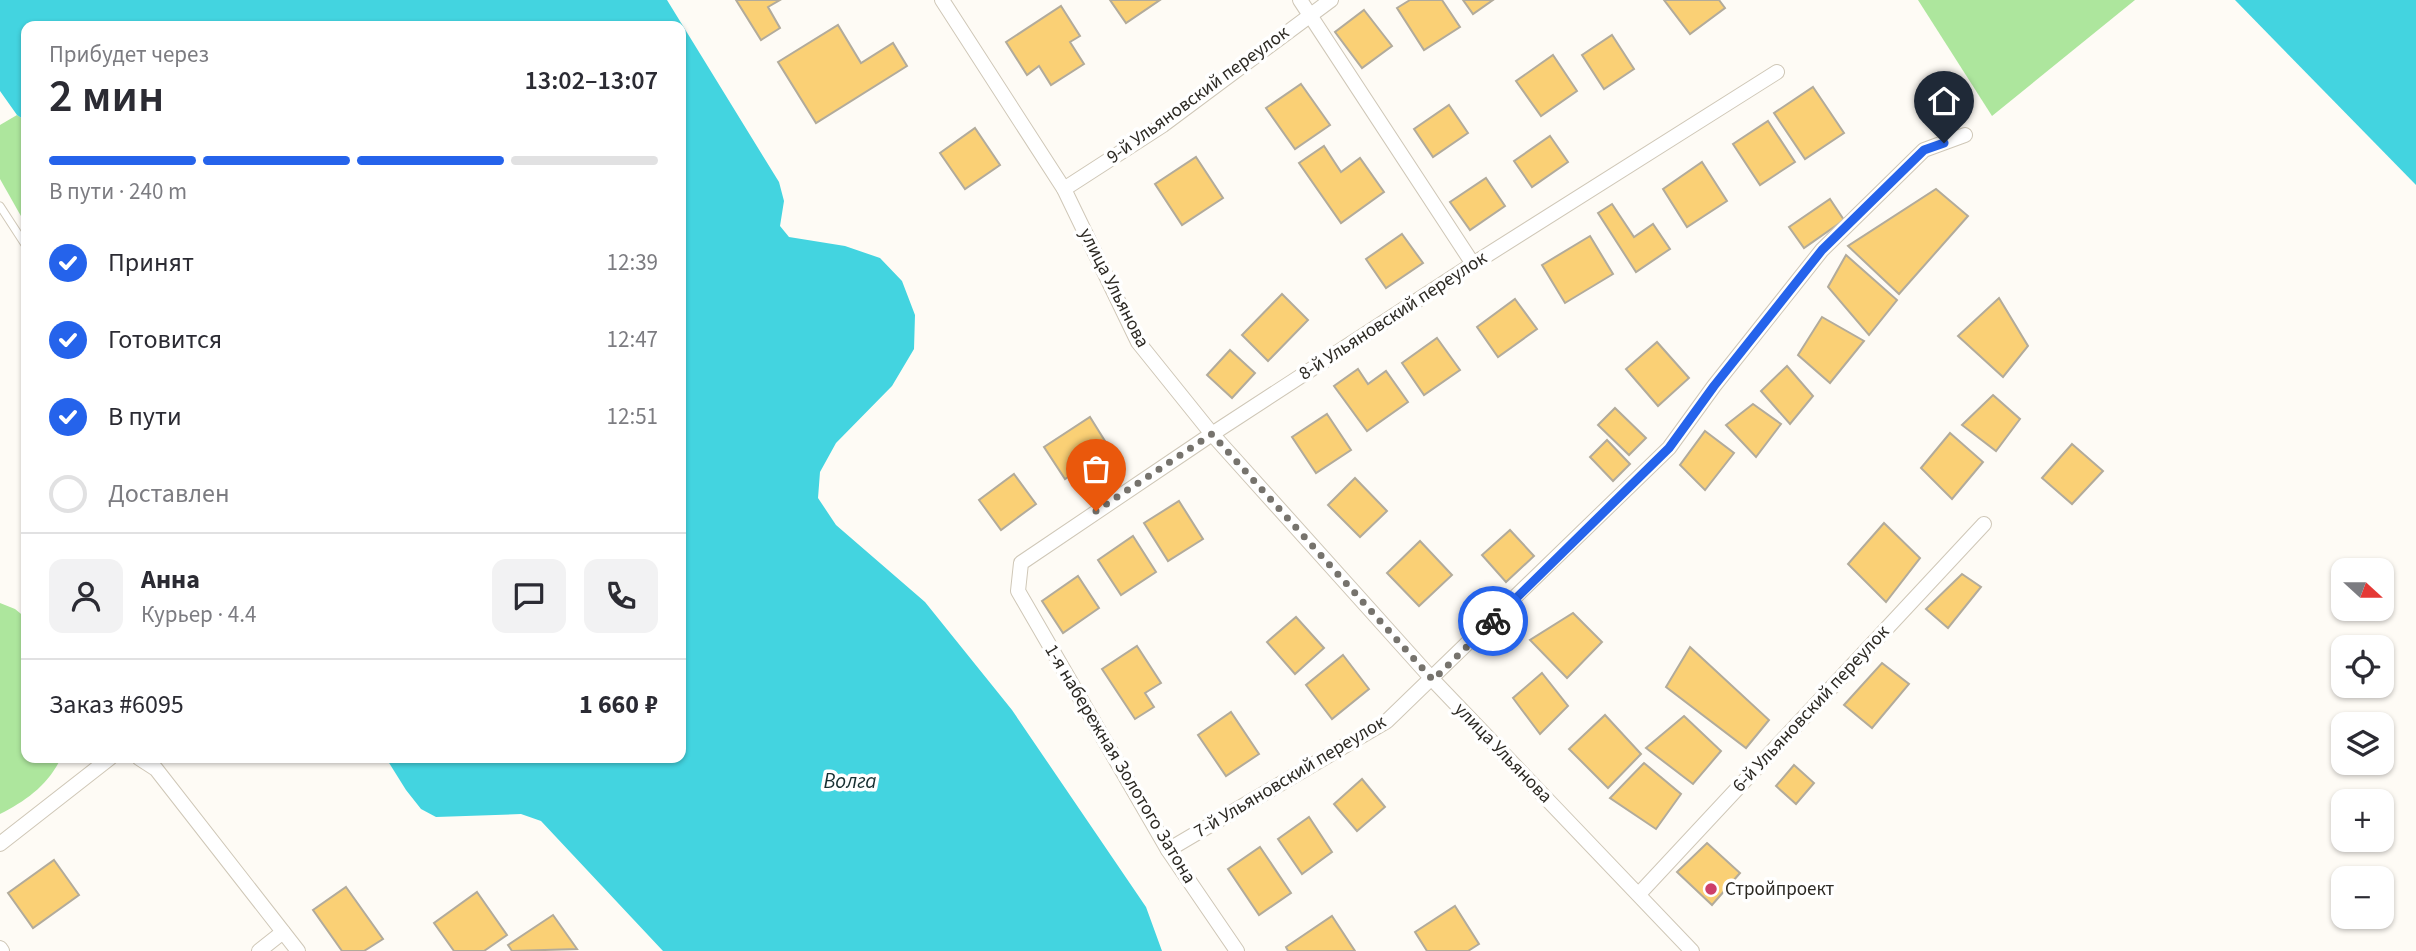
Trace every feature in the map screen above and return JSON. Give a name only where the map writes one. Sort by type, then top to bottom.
[{"type":"street","name":"улица Ульянова","points":[[942,0],[1064,189],[1138,342],[1212,434],[1433,680],[1692,951]]},
{"type":"street","points":[[1300,0],[1473,264]]},
{"type":"street","name":"9-й Ульяновский переулок","points":[[1064,189],[1163,125],[1331,0]]},
{"type":"street","name":"8-й Ульяновский переулок","points":[[1018,572],[1026,557],[1212,434],[1473,264],[1777,72]]},
{"type":"street","name":"7-й Ульяновский переулок","points":[[1168,850],[1387,721],[1433,680],[1669,448],[1714,386],[1822,250],[1924,150],[1965,135]]},
{"type":"street","name":"6-й Ульяновский переулок","points":[[1639,894],[1984,524]]},
{"type":"street","name":"1-я набережная Золотого Затона","points":[[1018,572],[1017,591],[1168,850],[1237,951]]},
{"type":"street","points":[[0,844],[104,763]]},
{"type":"street","points":[[147,763],[156,769],[298,951]]},
{"type":"street","points":[[259,951],[283,932]]},
{"type":"lane","points":[[0,206],[21,238]]},
{"type":"green space","points":[[1918,0],[2135,0],[1992,116]]},
{"type":"green space","points":[[17,115],[21,118],[21,216],[0,179],[0,125]]},
{"type":"green space","points":[[0,603],[21,614],[21,763],[58,763],[35,791],[0,814]]},
{"type":"water","name":"Волга","points":[[0,0],[667,0],[680,21],[21,21],[21,118],[0,91]]},
{"type":"water","points":[[2235,0],[2416,0],[2416,185]]},
{"type":"water","name":"Волга","points":[[686,31],[779,182],[784,201],[780,226],[789,237],[845,246],[880,258],[902,281],[915,315],[914,349],[892,386],[836,443],[820,472],[818,498],[836,525],[925,602],[1012,710],[1146,907],[1162,951],[663,951],[541,821],[521,814],[436,817],[421,809],[389,763],[686,763]]},
{"type":"building","points":[[736,0],[780,0],[768,7],[780,28],[761,40]]},
{"type":"building","points":[[1110,0],[1160,0],[1126,23]]},
{"type":"building","points":[[1410,0],[1442,0],[1460,27],[1424,50],[1397,8]]},
{"type":"building","points":[[1463,0],[1493,0],[1473,14]]},
{"type":"building","points":[[1664,0],[1719,0],[1725,8],[1690,34]]},
{"type":"building","points":[[1061,6],[1080,36],[1070,42],[1084,64],[1051,85],[1039,66],[1027,75],[1006,42]]},
{"type":"building","points":[[1364,10],[1392,46],[1362,68],[1335,32]]},
{"type":"building","points":[[838,25],[861,63],[893,43],[907,66],[816,123],[778,62]]},
{"type":"building","points":[[1612,35],[1634,69],[1604,89],[1582,55]]},
{"type":"building","points":[[1553,55],[1577,91],[1541,116],[1516,81]]},
{"type":"building","points":[[1301,84],[1330,125],[1295,149],[1266,108]]},
{"type":"building","points":[[1813,87],[1844,133],[1805,159],[1774,113]]},
{"type":"building","points":[[1449,105],[1468,133],[1433,157],[1414,129]]},
{"type":"building","points":[[1768,121],[1795,162],[1760,185],[1733,144]]},
{"type":"building","points":[[975,128],[1000,165],[965,189],[940,153]]},
{"type":"building","points":[[1550,136],[1568,162],[1532,187],[1514,161]]},
{"type":"building","points":[[1324,146],[1341,172],[1360,158],[1384,192],[1341,223],[1299,163]]},
{"type":"building","points":[[1196,157],[1223,198],[1182,225],[1155,184]]},
{"type":"building","points":[[1702,162],[1727,201],[1687,227],[1663,189]]},
{"type":"building","points":[[1486,178],[1505,206],[1470,230],[1450,202]]},
{"type":"building","points":[[1936,189],[1968,216],[1899,294],[1848,246]]},
{"type":"building","points":[[1830,199],[1844,220],[1804,248],[1789,227]]},
{"type":"building","points":[[1612,204],[1634,237],[1653,224],[1670,249],[1636,272],[1598,213]]},
{"type":"building","points":[[1402,234],[1423,263],[1386,288],[1366,259]]},
{"type":"building","points":[[1590,236],[1613,274],[1565,303],[1542,265]]},
{"type":"building","points":[[1846,255],[1897,300],[1869,335],[1828,287]]},
{"type":"building","points":[[1282,294],[1308,320],[1268,361],[1242,335]]},
{"type":"building","points":[[1999,298],[2028,346],[2003,377],[1958,336]]},
{"type":"building","points":[[1515,299],[1537,329],[1498,357],[1477,327]]},
{"type":"building","points":[[1822,317],[1864,341],[1830,383],[1798,355]]},
{"type":"building","points":[[1437,338],[1460,370],[1424,395],[1402,363]]},
{"type":"building","points":[[1657,342],[1689,378],[1658,406],[1626,369]]},
{"type":"building","points":[[1230,350],[1255,373],[1232,398],[1207,375]]},
{"type":"building","points":[[1787,366],[1813,396],[1790,424],[1761,391]]},
{"type":"building","points":[[1358,369],[1368,384],[1386,371],[1408,402],[1367,431],[1334,386]]},
{"type":"building","points":[[1993,395],[2020,419],[1996,451],[1962,425]]},
{"type":"building","points":[[1753,404],[1781,424],[1756,457],[1726,425]]},
{"type":"building","points":[[1615,408],[1646,438],[1629,455],[1598,425]]},
{"type":"building","points":[[1327,414],[1351,450],[1316,473],[1292,437]]},
{"type":"building","points":[[1090,417],[1110,449],[1065,479],[1044,447]]},
{"type":"building","points":[[1705,431],[1734,453],[1705,490],[1680,465]]},
{"type":"building","points":[[1950,433],[1983,462],[1952,499],[1921,468]]},
{"type":"building","points":[[1607,440],[1630,464],[1613,481],[1590,457]]},
{"type":"building","points":[[2072,444],[2103,471],[2072,504],[2042,478]]},
{"type":"building","points":[[1014,474],[1036,504],[1001,530],[979,500]]},
{"type":"building","points":[[1355,478],[1387,511],[1360,537],[1328,505]]},
{"type":"building","points":[[1179,501],[1203,539],[1168,561],[1144,523]]},
{"type":"building","points":[[1884,523],[1920,558],[1886,602],[1848,564]]},
{"type":"building","points":[[1510,530],[1534,556],[1506,582],[1482,555]]},
{"type":"building","points":[[1133,536],[1156,572],[1121,595],[1098,560]]},
{"type":"building","points":[[1420,541],[1452,575],[1419,606],[1387,573]]},
{"type":"building","points":[[1962,574],[1981,587],[1948,628],[1926,609]]},
{"type":"building","points":[[1078,576],[1099,608],[1063,633],[1042,601]]},
{"type":"building","points":[[1573,613],[1602,642],[1567,678],[1530,640]]},
{"type":"building","points":[[1296,617],[1324,648],[1295,674],[1267,642]]},
{"type":"building","points":[[1137,646],[1161,683],[1145,693],[1154,707],[1135,719],[1102,669]]},
{"type":"building","points":[[1690,647],[1769,720],[1746,748],[1666,687]]},
{"type":"building","points":[[1343,655],[1369,689],[1332,719],[1306,685]]},
{"type":"building","points":[[1882,663],[1909,684],[1872,728],[1844,705]]},
{"type":"building","points":[[1542,673],[1568,706],[1540,734],[1513,698]]},
{"type":"building","points":[[1231,712],[1259,754],[1226,776],[1198,735]]},
{"type":"building","points":[[1605,715],[1641,754],[1608,788],[1569,749]]},
{"type":"building","points":[[1684,716],[1721,751],[1693,784],[1646,748]]},
{"type":"building","points":[[1644,763],[1681,794],[1656,829],[1610,798]]},
{"type":"building","points":[[1794,765],[1814,783],[1796,804],[1776,786]]},
{"type":"building","points":[[1362,779],[1385,807],[1357,831],[1334,804]]},
{"type":"building","points":[[1309,817],[1332,852],[1302,874],[1278,839]]},
{"type":"building","name":"Стройпроект","points":[[1707,843],[1740,873],[1712,905],[1677,872]]},
{"type":"building","points":[[1260,847],[1291,893],[1259,915],[1228,869]]},
{"type":"building","points":[[54,860],[79,895],[33,928],[8,893]]},
{"type":"building","points":[[346,887],[383,939],[364,951],[342,951],[313,910]]},
{"type":"building","points":[[477,892],[507,935],[484,951],[454,951],[434,923]]},
{"type":"building","points":[[1455,906],[1479,944],[1468,951],[1427,951],[1415,932]]},
{"type":"building","points":[[553,915],[577,949],[512,951],[508,945]]},
{"type":"building","points":[[1332,916],[1355,951],[1288,951],[1286,947]]},
{"type":"way so far","points":[[1096,511],[1212,434],[1433,680],[1493,621]]},
{"type":"place","name":"Стройпроект","points":[[1711,889]]},
{"type":"route","points":[[1493,621],[1669,448],[1714,386],[1822,250],[1924,150],[1944,143]]}]
